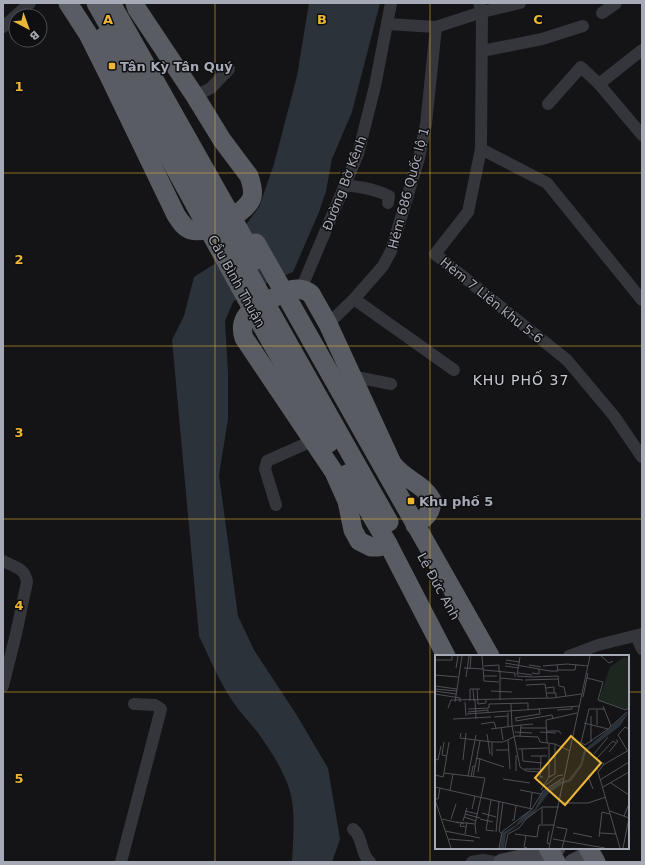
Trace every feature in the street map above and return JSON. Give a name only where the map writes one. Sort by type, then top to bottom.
[{"type":"highway","points":[[68,3],[88,34],[176,215],[189,230],[203,231],[217,226],[244,209],[252,197],[252,184],[249,176],[222,140],[196,96],[137,9],[135,3]]},
{"type":"highway","name":"Cầu Bình Thuận","points":[[111,3],[402,521]]},
{"type":"highway","points":[[123,3],[236,208],[402,521],[424,519],[430,512],[432,500],[424,489],[401,474],[392,463],[328,324],[311,294],[301,289],[287,291],[254,308],[246,317],[242,328],[247,344],[314,440],[334,472],[342,487],[347,501],[353,530],[359,541],[371,547],[379,547],[388,544]]},
{"type":"highway","name":"Cầu Bình Thuận","points":[[90,7],[402,521]]},
{"type":"highway","name":"Cầu Bình Thuận","points":[[90,7],[255,314],[388,544]]},
{"type":"highway","name":"Lê Đức Anh","points":[[402,521],[459,655]]},
{"type":"highway","name":"Lê Đức Anh","points":[[402,521],[478,655]]},
{"type":"highway","name":"Lê Đức Anh","points":[[402,521],[489,655]]},
{"type":"highway","name":"Lê Đức Anh","points":[[388,544],[445,655]]},
{"type":"highway","points":[[554,851],[568,862]]},
{"type":"highway","points":[[594,853],[608,862]]},
{"type":"main road","points":[[501,862],[513,849]]},
{"type":"main road","points":[[501,862],[554,851]]},
{"type":"main road","points":[[573,862],[594,853]]},
{"type":"street","points":[[3,27],[30,3]]},
{"type":"street","name":"Đường Bờ Kênh","points":[[301,289],[358,154],[375,86],[391,3]]},
{"type":"street","points":[[387,24],[436,27],[481,7],[520,3]]},
{"type":"street","points":[[602,13],[616,3]]},
{"type":"street","name":"Hẻm 7 Liên khu 5-6","points":[[481,7],[481,149],[468,212],[435,254],[567,360],[614,416],[642,456]]},
{"type":"street","points":[[482,51],[542,39],[583,26]]},
{"type":"street","name":"Hẻm 686 Quốc lộ 1","points":[[328,324],[354,299],[383,266],[391,252],[419,158],[426,124],[436,27]]},
{"type":"street","points":[[598,84],[642,50]]},
{"type":"street","points":[[548,104],[581,67],[598,84],[631,123],[640,127]]},
{"type":"street","points":[[196,96],[211,88],[229,69]]},
{"type":"street","points":[[481,149],[547,183],[642,300]]},
{"type":"street","points":[[345,185],[369,189],[389,196],[388,203]]},
{"type":"street","points":[[354,299],[454,370]]},
{"type":"street","points":[[351,376],[391,384]]},
{"type":"street","points":[[276,505],[266,469],[267,461],[314,440]]},
{"type":"street","points":[[3,561],[23,571],[26,574],[27,582],[3,686]]},
{"type":"street","points":[[572,655],[598,645],[639,635],[642,649]]},
{"type":"street","points":[[121,862],[162,709],[155,705],[134,704]]},
{"type":"street","points":[[353,830],[359,836],[363,853],[370,862]]},
{"type":"street","points":[[472,862],[482,860],[495,862]]},
{"type":"shaded area","points":[[309,3],[380,3],[352,112],[332,159],[326,191],[319,212],[293,272],[245,293],[233,302],[225,321],[228,373],[228,419],[219,475],[238,616],[254,650],[296,714],[328,768],[340,839],[332,862],[292,862],[294,832],[293,816],[292,801],[287,783],[279,765],[268,748],[228,694],[199,636],[172,340],[184,316],[194,277],[219,261],[259,207],[274,164],[297,76]]},
{"type":"place","name":"Tân Kỳ Tân Quý","points":[[112,66]]},
{"type":"place","name":"Khu phố 5","points":[[411,501]]},
{"type":"district","name":"KHU PHỐ 37","points":[[521,380]]}]
